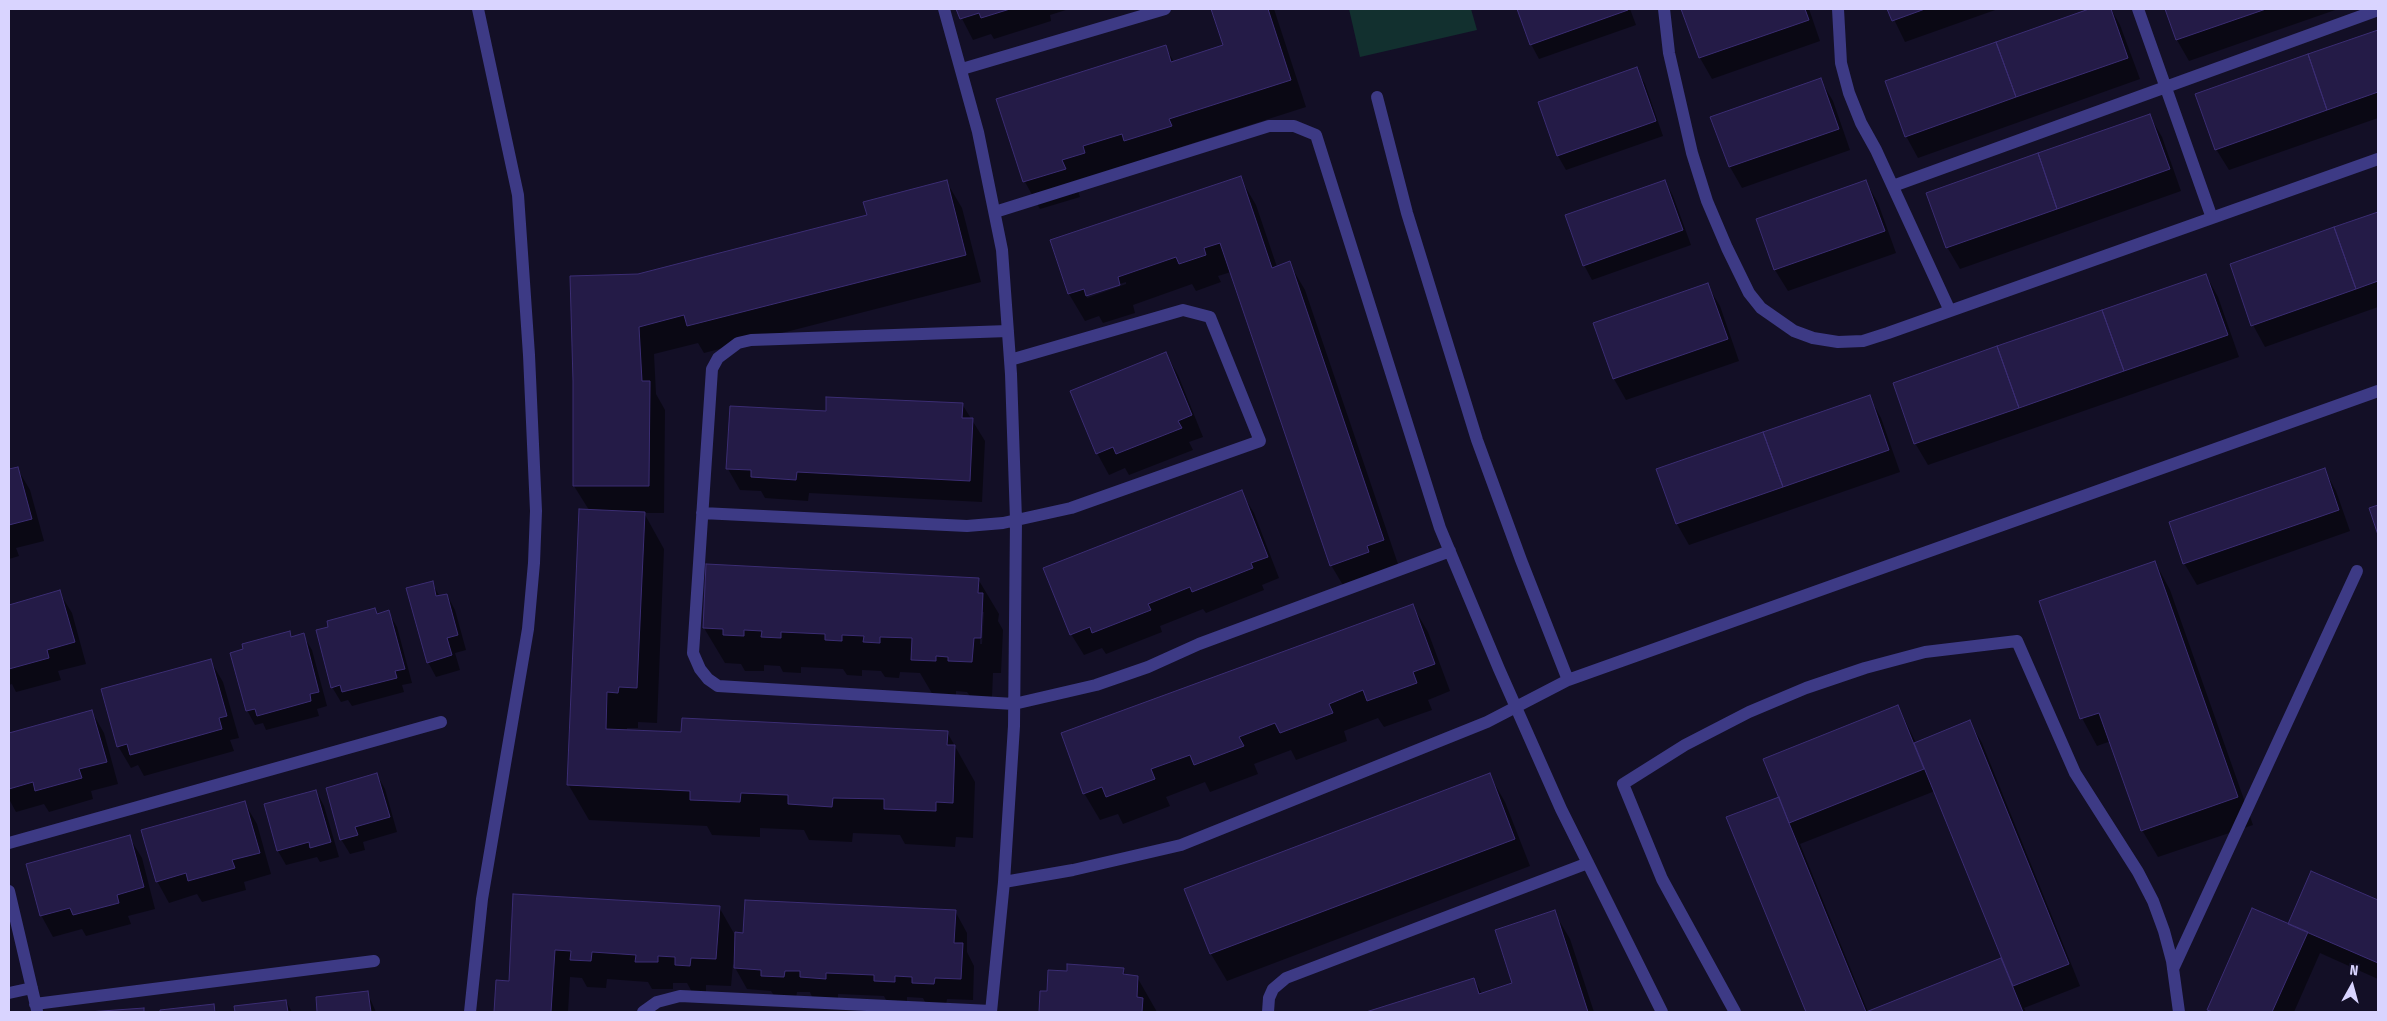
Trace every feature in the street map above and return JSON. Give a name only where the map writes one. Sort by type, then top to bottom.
[{"type":"street","points":[[470,1012],[482,899],[528,629],[534,563],[536,511],[529,355],[518,195],[478,9]]},
{"type":"street","points":[[643,1012],[657,1002],[680,996],[991,1012],[1004,882],[1014,704],[1016,520],[1010,360],[1002,250],[995,212],[978,132],[944,9]]},
{"type":"street","points":[[962,69],[1165,9]]},
{"type":"street","points":[[1664,9],[1669,53],[1692,153],[1726,248],[1749,293],[1761,308],[1794,331],[1813,338],[1838,342],[1864,340],[2378,159]]},
{"type":"street","points":[[1838,9],[1842,63],[1849,94],[1950,311]]},
{"type":"street","points":[[2138,9],[2212,218]]},
{"type":"street","points":[[1893,186],[2378,10]]},
{"type":"street","points":[[1377,98],[1407,213],[1474,430],[1521,560],[1568,680]]},
{"type":"street","points":[[995,212],[1269,126],[1294,126],[1316,134],[1450,551],[1516,708],[1588,863],[1662,1012]]},
{"type":"street","points":[[702,513],[967,526],[1016,520],[1071,508],[1260,441],[1210,317],[1183,310],[1010,360]]},
{"type":"street","points":[[1008,331],[751,340],[738,343],[727,350],[712,369],[693,653],[700,669],[708,679],[718,686],[1014,704],[1088,687],[1148,667],[1199,644],[1450,551]]},
{"type":"street","points":[[1004,882],[1073,870],[1181,845],[1487,722],[1568,680],[2378,391]]},
{"type":"street","points":[[2173,969],[2357,571]]},
{"type":"street","points":[[1735,1012],[1662,879],[1624,784],[1685,745],[1750,712],[1806,688],[1865,668],[1925,652],[2017,641],[2075,773],[2138,872],[2152,901],[2164,931],[2173,969],[2179,1012]]},
{"type":"street","points":[[9,843],[441,722]]},
{"type":"street","points":[[1268,1012],[1269,998],[1273,989],[1286,978],[1588,863]]},
{"type":"street","points":[[9,891],[36,1008],[374,961]]},
{"type":"street","points":[[9,993],[32,988]]},
{"type":"green space","points":[[1349,9],[1471,9],[1477,30],[1360,57]]},
{"type":"building","points":[[956,9],[1010,9],[981,18],[979,13],[960,19]]},
{"type":"building","points":[[1211,9],[1268,9],[1291,80],[1169,119],[1172,126],[1124,141],[1122,134],[1083,146],[1085,153],[1062,160],[1066,169],[1023,182],[996,99],[1166,45],[1171,62],[1223,45]]},
{"type":"building","points":[[1517,9],[1628,9],[1628,10],[1530,45]]},
{"type":"building","points":[[1681,9],[1805,9],[1809,20],[1699,58]]},
{"type":"building","points":[[1887,9],[1925,9],[1892,21]]},
{"type":"building","points":[[2089,9],[2111,9],[2128,58],[2016,97],[1996,42]]},
{"type":"building","points":[[2165,9],[2266,9],[2176,40]]},
{"type":"building","points":[[2378,30],[2378,92],[2327,110],[2308,54]]},
{"type":"building","points":[[1996,42],[2016,97],[1905,137],[1885,81]]},
{"type":"building","points":[[2308,54],[2327,110],[2215,150],[2195,94]]},
{"type":"building","points":[[1637,67],[1656,121],[1557,156],[1538,102]]},
{"type":"building","points":[[1821,78],[1839,129],[1729,167],[1710,117]]},
{"type":"building","points":[[2150,114],[2170,169],[2057,209],[2038,153]]},
{"type":"building","points":[[2038,153],[2057,209],[1946,248],[1926,193]]},
{"type":"building","points":[[1241,176],[1272,268],[1290,261],[1384,540],[1367,546],[1369,552],[1330,566],[1220,243],[1204,248],[1206,255],[1179,264],[1176,257],[1118,277],[1120,285],[1086,296],[1084,289],[1068,294],[1050,240]]},
{"type":"building","points":[[947,180],[966,255],[687,326],[684,315],[639,327],[642,381],[650,381],[649,486],[573,486],[570,276],[638,274],[867,215],[863,202]]},
{"type":"building","points":[[1665,180],[1683,230],[1583,266],[1565,215]]},
{"type":"building","points":[[1866,180],[1885,231],[1774,270],[1756,219]]},
{"type":"building","points":[[2378,212],[2378,281],[2356,289],[2334,227]]},
{"type":"building","points":[[2334,227],[2356,289],[2251,326],[2230,264]]},
{"type":"building","points":[[2206,274],[2228,335],[2124,371],[2102,310]]},
{"type":"building","points":[[1708,283],[1728,339],[1613,379],[1593,323]]},
{"type":"building","points":[[2102,310],[2124,371],[2019,408],[1997,346]]},
{"type":"building","points":[[1997,346],[2019,408],[1914,444],[1893,383]]},
{"type":"building","points":[[1166,352],[1192,415],[1178,421],[1182,428],[1116,454],[1113,447],[1096,454],[1070,391]]},
{"type":"building","points":[[1870,395],[1889,450],[1783,487],[1763,432]]},
{"type":"building","points":[[826,397],[963,403],[962,418],[973,418],[970,481],[797,472],[796,480],[751,477],[751,470],[726,469],[730,406],[826,411]]},
{"type":"building","points":[[1763,432],[1783,487],[1676,524],[1656,469]]},
{"type":"building","points":[[18,467],[32,519],[9,525],[9,469]]},
{"type":"building","points":[[2325,468],[2339,510],[2183,564],[2169,522]]},
{"type":"building","points":[[1242,490],[1268,557],[1251,563],[1253,568],[1192,592],[1190,587],[1148,604],[1151,610],[1092,633],[1090,627],[1070,635],[1043,568]]},
{"type":"building","points":[[2378,505],[2378,535],[2369,508]]},
{"type":"building","points":[[579,509],[645,512],[637,688],[619,687],[618,693],[607,692],[606,729],[681,732],[682,718],[948,731],[947,745],[955,745],[953,803],[936,802],[936,811],[884,809],[884,799],[833,798],[832,807],[788,804],[788,795],[741,793],[740,802],[690,800],[690,791],[567,785]]},
{"type":"building","points":[[2155,561],[2238,797],[2141,831],[2099,713],[2080,719],[2039,601]]},
{"type":"building","points":[[706,564],[979,578],[978,593],[983,593],[981,638],[974,638],[972,662],[948,661],[948,657],[936,656],[936,661],[911,660],[912,638],[880,637],[880,643],[863,642],[864,636],[842,635],[842,641],[825,640],[825,634],[781,632],[781,638],[761,637],[762,631],[744,630],[744,636],[723,635],[723,629],[703,628]]},
{"type":"building","points":[[433,581],[436,596],[447,594],[458,635],[447,638],[452,655],[427,663],[406,588]]},
{"type":"building","points":[[60,590],[75,642],[47,650],[49,658],[9,669],[9,605]]},
{"type":"building","points":[[1413,604],[1435,664],[1413,672],[1417,683],[1367,701],[1363,690],[1329,704],[1333,713],[1280,733],[1275,723],[1239,737],[1244,746],[1194,765],[1190,755],[1151,769],[1155,779],[1106,797],[1102,787],[1083,794],[1061,733]]},
{"type":"building","points":[[375,608],[377,614],[389,610],[405,669],[395,671],[397,678],[342,692],[340,685],[331,688],[316,630],[328,627],[327,621]]},
{"type":"building","points":[[290,631],[291,637],[304,633],[319,692],[310,694],[311,701],[257,716],[255,709],[246,711],[230,653],[243,649],[242,644]]},
{"type":"building","points":[[211,659],[227,716],[219,718],[222,729],[130,755],[127,744],[117,747],[101,689]]},
{"type":"building","points":[[1898,705],[1924,769],[1789,823],[1763,759]]},
{"type":"building","points":[[92,710],[107,762],[79,769],[82,778],[35,791],[33,782],[9,789],[9,733]]},
{"type":"building","points":[[1970,720],[2069,964],[2013,986],[1914,743]]},
{"type":"building","points":[[377,773],[390,817],[355,827],[358,835],[340,840],[326,788]]},
{"type":"building","points":[[1490,773],[1515,839],[1210,954],[1184,889]]},
{"type":"building","points":[[316,790],[331,842],[310,848],[309,842],[277,851],[264,804]]},
{"type":"building","points":[[1779,797],[1866,1012],[1806,1012],[1726,817]]},
{"type":"building","points":[[245,801],[260,853],[232,860],[235,868],[188,881],[186,873],[156,882],[141,830]]},
{"type":"building","points":[[130,835],[144,887],[117,895],[119,903],[73,915],[70,908],[40,916],[26,864]]},
{"type":"building","points":[[2311,871],[2378,900],[2378,963],[2288,924]]},
{"type":"building","points":[[513,894],[720,906],[716,959],[691,958],[690,966],[675,965],[675,957],[658,956],[658,962],[635,962],[636,955],[592,952],[591,961],[570,960],[571,951],[555,950],[551,1012],[494,1012],[496,980],[509,981]]},
{"type":"building","points":[[745,900],[956,910],[954,943],[963,943],[961,979],[935,978],[934,984],[912,983],[912,977],[895,976],[895,982],[874,981],[874,975],[826,973],[826,979],[800,977],[800,971],[785,971],[784,977],[761,976],[761,970],[734,968],[735,932],[743,933]]},
{"type":"building","points":[[2252,908],[2308,932],[2272,1012],[2213,1012],[2207,1010]]},
{"type":"building","points":[[1555,910],[1588,1012],[1366,1012],[1474,978],[1479,994],[1512,983],[1495,930]]},
{"type":"building","points":[[2001,958],[2023,1012],[1866,1012]]},
{"type":"building","points":[[1067,964],[1124,968],[1123,974],[1138,976],[1137,997],[1143,998],[1142,1012],[1039,1012],[1040,991],[1047,991],[1048,970],[1067,971]]},
{"type":"building","points":[[368,991],[371,1012],[317,1012],[316,997]]},
{"type":"building","points":[[286,1000],[288,1012],[235,1012],[234,1006]]},
{"type":"building","points":[[214,1004],[215,1012],[160,1012],[160,1010]]},
{"type":"building","points":[[144,1008],[144,1012],[88,1012]]}]
